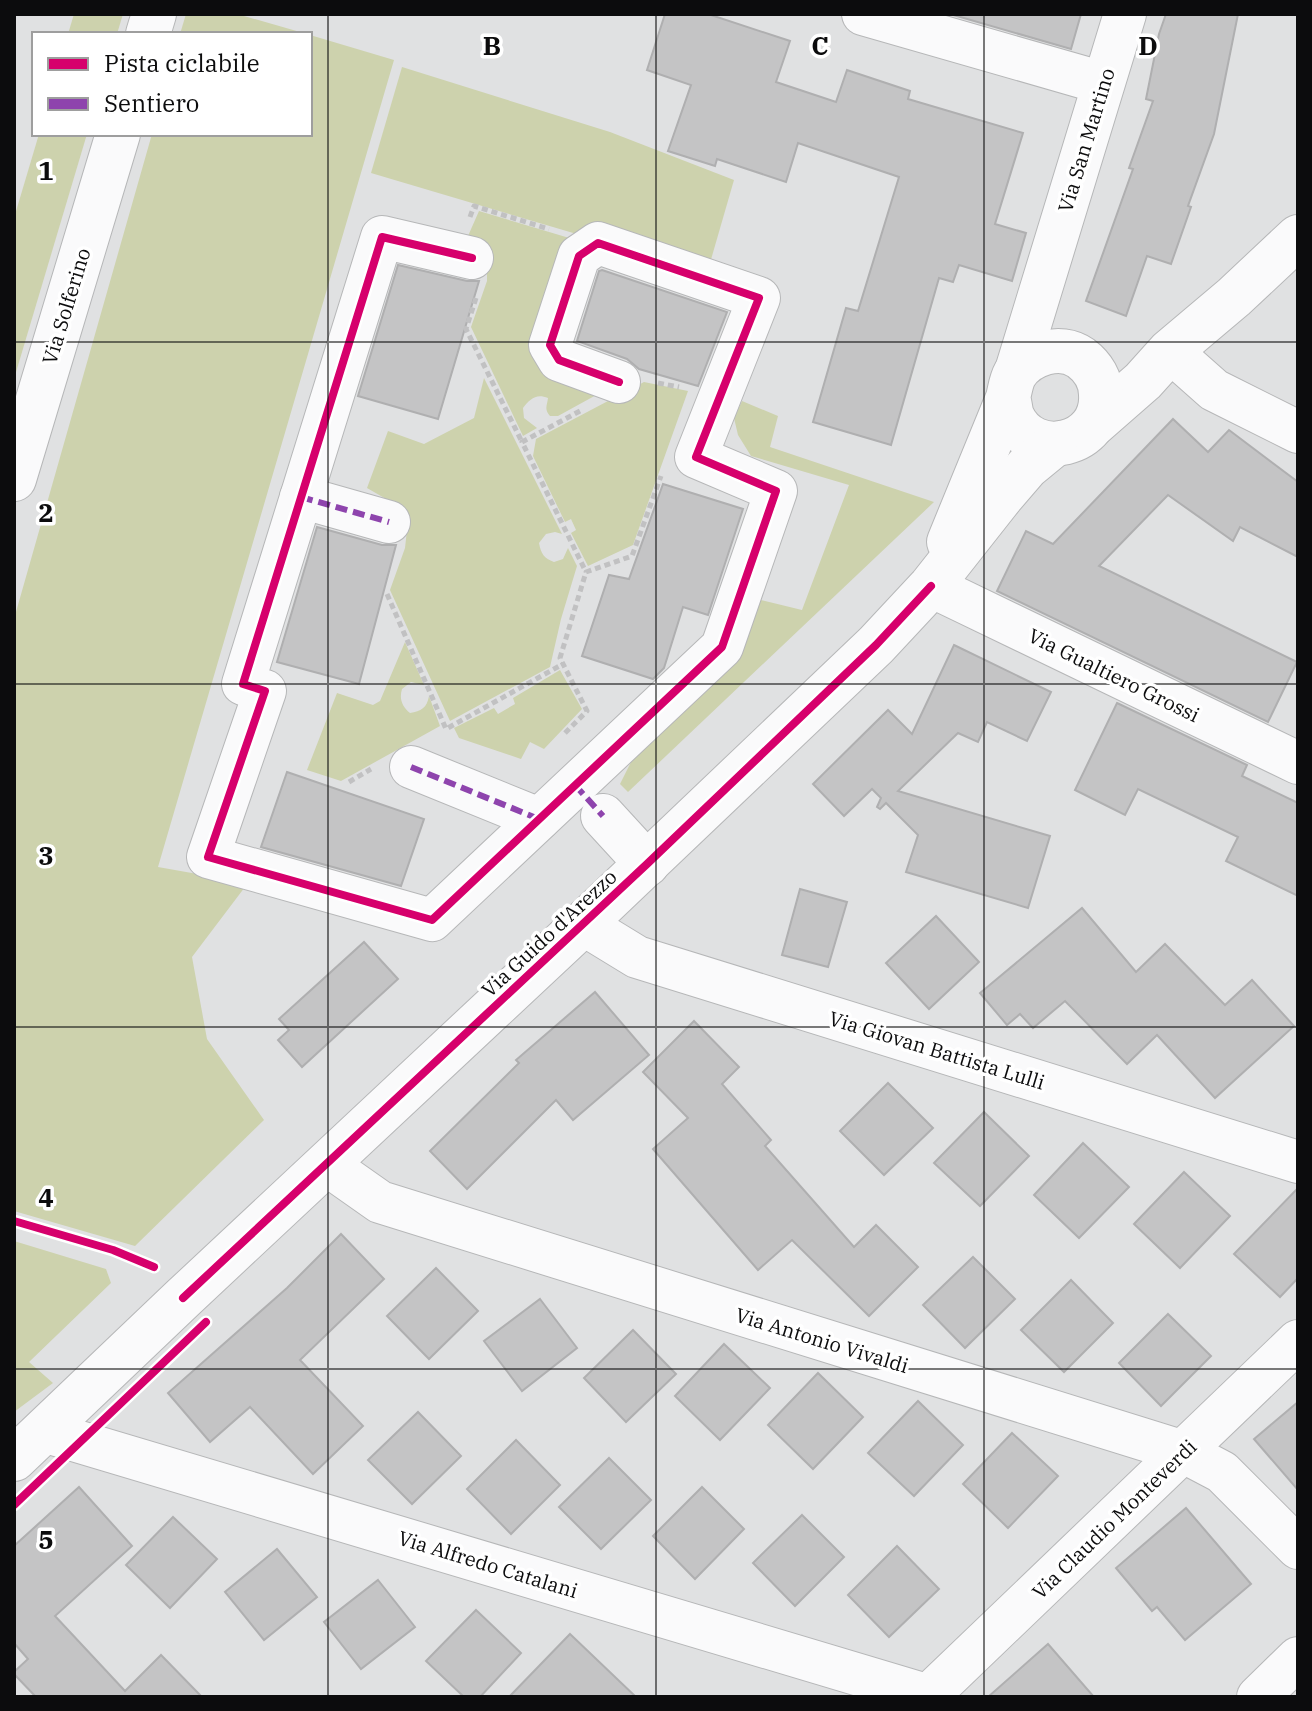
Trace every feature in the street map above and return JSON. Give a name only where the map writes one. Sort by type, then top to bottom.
[{"type":"street","points":[[863,14],[1103,83]]},
{"type":"street","name":"Via San Martino","points":[[1012,386],[1125,14]]},
{"type":"street","name":"Via Solferino","points":[[14,479],[117,136]]},
{"type":"street","points":[[465,257],[382,237],[243,684],[265,691],[208,857],[432,920],[539,819],[588,792],[722,647],[776,491],[696,457],[759,298],[598,243],[586,251],[579,256],[550,345],[559,360],[636,382]]},
{"type":"street","points":[[1012,386],[1012,415],[1022,430],[1037,441],[1055,444],[1071,442],[1084,435],[1143,381],[1170,351],[1298,237]]},
{"type":"street","name":"Via San Martino","points":[[1048,266],[1053,322],[1058,336],[1073,354]]},
{"type":"street","points":[[931,586],[1012,386],[1029,359],[1047,352],[1108,360],[1170,351],[1214,390],[1298,432]]},
{"type":"street","points":[[1073,354],[1093,369],[1101,386],[1102,405],[1095,423]]},
{"type":"street","name":"Via Guido d'Arezzo","points":[[24,1441],[583,924],[876,645],[931,586],[1027,467],[1055,444]]},
{"type":"street","points":[[301,497],[389,522]]},
{"type":"street","name":"Via Gualtiero Grossi","points":[[931,586],[1298,763]]},
{"type":"street","points":[[411,767],[539,819]]},
{"type":"street","points":[[588,792],[647,864]]},
{"type":"street","name":"Via Giovan Battista Lulli","points":[[583,924],[637,957],[1298,1162]]},
{"type":"street","name":"Via Antonio Vivaldi","points":[[326,1164],[380,1202],[1184,1452],[1222,1472],[1298,1548]]},
{"type":"street","name":"Via Claudio Monteverdi","points":[[931,1696],[1298,1341]]},
{"type":"street","name":"Via Alfredo Catalani","points":[[24,1441],[931,1696]]},
{"type":"street","points":[[1258,1697],[1298,1658]]},
{"type":"path","points":[[586,251],[574,236],[474,206],[465,257],[484,273],[466,329],[586,572],[560,658],[587,711],[549,750],[588,792]]},
{"type":"path","points":[[636,382],[680,387]]},
{"type":"path","points":[[522,442],[586,409]]},
{"type":"path","points":[[586,572],[632,556],[662,473]]},
{"type":"path","points":[[387,594],[446,729],[563,664]]},
{"type":"green space","points":[[74,14],[123,14],[118,32],[69,32]]},
{"type":"green space","points":[[186,14],[237,14],[300,32],[181,32]]},
{"type":"green space","points":[[312,36],[394,60],[158,867],[248,883],[192,957],[207,1039],[264,1120],[135,1246],[14,1211],[14,619],[151,136],[312,136]]},
{"type":"green space","points":[[402,67],[610,132],[734,180],[710,263],[580,235],[371,173]]},
{"type":"green space","points":[[38,136],[86,136],[14,379],[14,218]]},
{"type":"green space","points":[[479,211],[576,240],[542,329],[609,388],[558,416],[548,414],[548,398],[534,398],[523,408],[524,418],[537,428],[523,436],[471,327],[487,281],[487,259],[468,236]]},
{"type":"green space","points":[[484,378],[562,534],[546,534],[539,543],[542,553],[554,562],[563,559],[568,548],[577,566],[550,667],[450,721],[390,590],[405,548],[407,530],[400,507],[367,488],[388,431],[424,444],[474,418]]},
{"type":"green space","points":[[644,382],[688,391],[633,545],[588,566],[571,533],[576,530],[571,519],[565,522],[533,456],[536,439]]},
{"type":"green space","points":[[742,401],[778,416],[770,447],[934,502],[628,792],[620,784],[635,754],[757,599],[802,610],[849,485],[751,456],[738,435],[734,418]]},
{"type":"green space","points":[[405,642],[424,685],[411,682],[402,689],[402,702],[410,713],[425,706],[429,696],[440,726],[341,781],[307,770],[337,693],[373,705],[380,701]]},
{"type":"green space","points":[[560,670],[582,709],[544,749],[530,742],[521,759],[459,738],[454,728],[494,708],[498,714],[515,704],[513,698]]},
{"type":"green space","points":[[14,1241],[106,1269],[111,1283],[29,1362],[53,1383],[14,1412]]},
{"type":"building","points":[[665,14],[708,14],[790,41],[776,82],[836,102],[847,70],[910,91],[908,99],[1023,133],[995,224],[1026,233],[1012,281],[959,265],[953,282],[939,278],[891,445],[813,422],[846,308],[858,311],[899,177],[798,143],[786,182],[717,159],[715,166],[668,151],[691,85],[647,70]]},
{"type":"building","points":[[950,14],[1081,14],[1071,49]]},
{"type":"building","points":[[1166,14],[1238,14],[1214,134],[1171,264],[1147,256],[1126,316],[1086,301],[1133,169],[1129,168],[1153,101],[1146,99]]},
{"type":"building","points":[[398,265],[479,281],[438,419],[358,396]]},
{"type":"building","points":[[599,271],[727,312],[698,386],[639,369],[627,359],[577,341]]},
{"type":"building","points":[[1173,419],[1208,452],[1229,430],[1298,482],[1298,557],[1240,527],[1233,541],[1168,495],[1099,566],[1297,662],[1268,722],[997,591],[1026,531],[1053,544]]},
{"type":"building","points":[[663,484],[743,509],[708,615],[683,607],[664,668],[653,679],[582,656],[609,575],[629,579]]},
{"type":"building","points":[[317,527],[382,545],[396,545],[359,684],[277,662]]},
{"type":"building","points":[[954,645],[1051,692],[1027,741],[987,722],[978,742],[958,733],[898,791],[1050,836],[1028,908],[906,872],[918,835],[886,803],[880,809],[877,807],[881,798],[872,789],[844,816],[813,784],[888,710],[912,734]]},
{"type":"building","points":[[1117,703],[1247,765],[1242,776],[1298,803],[1298,896],[1226,861],[1238,837],[1138,789],[1125,815],[1075,790]]},
{"type":"building","points":[[287,772],[424,819],[401,886],[261,847]]},
{"type":"building","points":[[800,889],[847,902],[828,967],[782,955]]},
{"type":"building","points":[[1082,908],[1136,972],[1165,944],[1225,1005],[1252,980],[1294,1026],[1215,1098],[1157,1035],[1127,1064],[1065,1001],[1033,1028],[1020,1014],[1007,1025],[980,993]]},
{"type":"building","points":[[936,916],[979,962],[929,1009],[886,963]]},
{"type":"building","points":[[364,942],[398,979],[302,1067],[278,1040],[289,1030],[279,1019]]},
{"type":"building","points":[[595,992],[649,1055],[573,1120],[556,1100],[467,1189],[430,1151],[519,1063],[516,1060]]},
{"type":"building","points":[[694,1021],[739,1067],[722,1084],[771,1140],[765,1146],[854,1247],[876,1225],[918,1267],[869,1316],[792,1240],[758,1270],[653,1149],[688,1118],[643,1072]]},
{"type":"building","points":[[888,1083],[933,1128],[884,1175],[840,1131]]},
{"type":"building","points":[[984,1112],[1029,1156],[980,1206],[934,1163]]},
{"type":"building","points":[[1083,1143],[1129,1187],[1079,1238],[1034,1195]]},
{"type":"building","points":[[1184,1172],[1230,1216],[1180,1268],[1134,1224]]},
{"type":"building","points":[[1298,1188],[1298,1278],[1280,1297],[1234,1254]]},
{"type":"building","points":[[341,1234],[384,1279],[300,1360],[363,1426],[313,1474],[250,1407],[210,1442],[168,1393],[287,1288]]},
{"type":"building","points":[[973,1257],[1015,1299],[965,1348],[923,1305]]},
{"type":"building","points":[[436,1268],[478,1311],[429,1359],[387,1316]]},
{"type":"building","points":[[1071,1280],[1113,1323],[1064,1372],[1021,1330]]},
{"type":"building","points":[[540,1299],[577,1348],[522,1391],[484,1341]]},
{"type":"building","points":[[1168,1314],[1211,1356],[1161,1406],[1119,1363]]},
{"type":"building","points":[[633,1330],[676,1374],[626,1422],[584,1378]]},
{"type":"building","points":[[724,1344],[770,1388],[720,1440],[675,1396]]},
{"type":"building","points":[[818,1373],[863,1417],[813,1469],[768,1425]]},
{"type":"building","points":[[918,1401],[963,1445],[914,1496],[868,1453]]},
{"type":"building","points":[[1298,1402],[1298,1490],[1254,1439]]},
{"type":"building","points":[[418,1412],[461,1456],[412,1504],[368,1460]]},
{"type":"building","points":[[1012,1433],[1058,1476],[1008,1528],[963,1484]]},
{"type":"building","points":[[516,1440],[560,1485],[511,1534],[467,1489]]},
{"type":"building","points":[[609,1458],[651,1500],[601,1549],[559,1507]]},
{"type":"building","points":[[79,1487],[132,1546],[55,1616],[125,1691],[161,1655],[202,1697],[36,1697],[14,1674],[28,1659],[14,1643],[14,1546]]},
{"type":"building","points":[[702,1487],[744,1529],[695,1579],[653,1536]]},
{"type":"building","points":[[1186,1508],[1251,1584],[1185,1640],[1157,1607],[1152,1611],[1116,1568]]},
{"type":"building","points":[[802,1515],[844,1557],[795,1606],[753,1563]]},
{"type":"building","points":[[173,1517],[217,1559],[170,1608],[126,1565]]},
{"type":"building","points":[[897,1546],[939,1589],[889,1637],[848,1595]]},
{"type":"building","points":[[277,1549],[317,1597],[264,1640],[225,1592]]},
{"type":"building","points":[[378,1580],[415,1627],[361,1669],[324,1622]]},
{"type":"building","points":[[476,1610],[521,1653],[480,1697],[464,1697],[426,1661]]},
{"type":"building","points":[[570,1634],[636,1697],[509,1697]]},
{"type":"building","points":[[1048,1644],[1094,1697],[988,1697]]},
{"type":"marked path","points":[[301,497],[389,522]]},
{"type":"marked path","points":[[411,767],[539,819]]},
{"type":"marked path","points":[[575,785],[603,816]]},
{"type":"cycle path","points":[[472,258],[382,237],[243,684],[265,691],[208,857],[432,920],[722,647],[776,491],[696,457],[759,298],[598,243],[579,256],[550,345],[559,360],[619,382]]},
{"type":"cycle path","points":[[183,1298],[647,864],[876,645],[931,586]]},
{"type":"cycle path","points":[[14,1221],[113,1250],[154,1267]]},
{"type":"cycle path","points":[[14,1505],[206,1322]]}]
